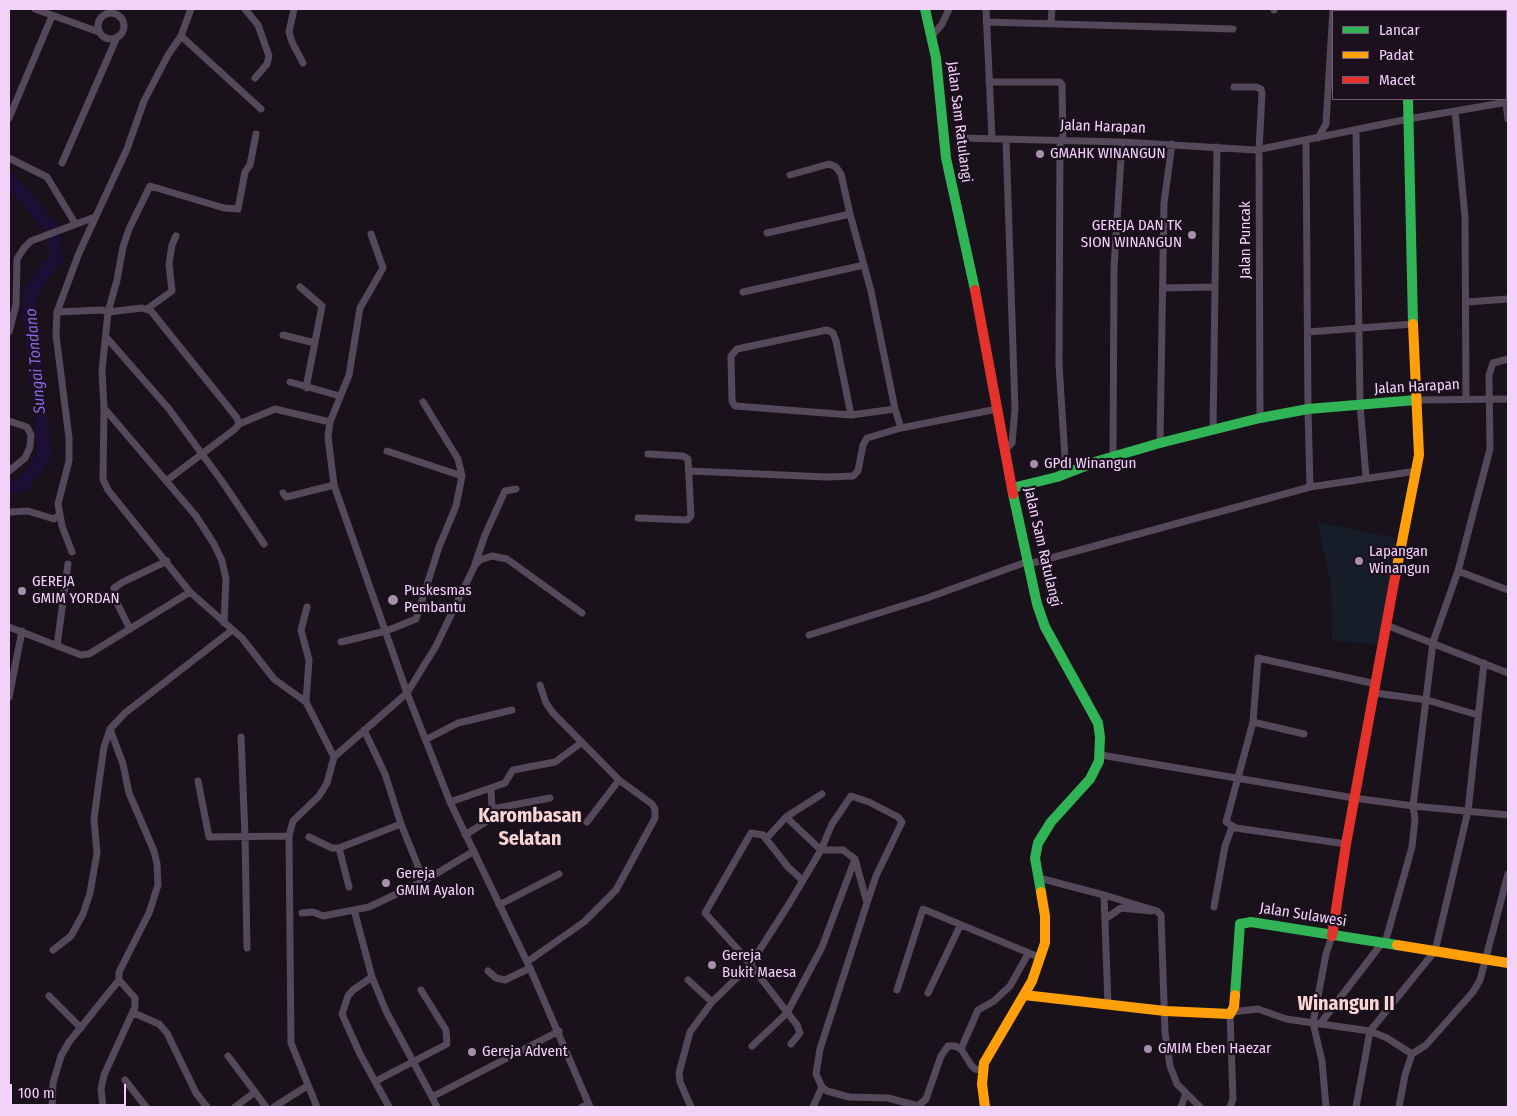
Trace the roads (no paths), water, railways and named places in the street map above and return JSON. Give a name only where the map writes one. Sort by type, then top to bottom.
[{"type":"main road","name":"Jalan Sam Ratulangi","points":[[925,9],[932,36],[938,77],[946,158],[983,327],[1012,488],[1037,604],[1045,627],[1098,723],[1101,755],[1090,779],[1044,832],[1038,843],[1035,858],[1046,935],[1042,958],[1024,995],[992,1046],[982,1070],[985,1107]]},
{"type":"main road","points":[[1332,936],[1354,798],[1417,471],[1420,441],[1416,400],[1413,324],[1408,100]]},
{"type":"main road","name":"Jalan Harapan","points":[[1012,488],[1066,474],[1160,443],[1260,418],[1308,409],[1416,400]]},
{"type":"main road","name":"Jalan Sulawesi","points":[[1231,1013],[1237,934],[1240,924],[1251,922],[1508,963]]},
{"type":"main road","points":[[1024,995],[1165,1011],[1231,1013]]},
{"type":"street","points":[[35,9],[99,32],[107,38],[116,37]]},
{"type":"street","points":[[72,552],[59,515],[59,494],[68,470],[69,438],[58,359],[57,312],[95,217],[127,149],[144,101],[181,36],[191,9]]},
{"type":"street","points":[[245,9],[258,25],[269,56],[267,64],[254,78]]},
{"type":"street","points":[[294,9],[289,32],[292,42],[303,62]]},
{"type":"street","points":[[932,36],[942,24],[949,9]]},
{"type":"street","points":[[986,9],[992,138]]},
{"type":"street","points":[[1051,23],[1052,9]]},
{"type":"street","points":[[62,162],[116,37],[122,31],[123,23],[113,11],[100,19],[99,32]]},
{"type":"street","points":[[9,118],[52,16]]},
{"type":"street","points":[[986,22],[1233,29]]},
{"type":"street","points":[[1318,138],[1326,124],[1332,25]]},
{"type":"street","points":[[181,36],[261,109]]},
{"type":"street","points":[[989,82],[1058,80],[1061,82],[1059,364],[1066,474]]},
{"type":"street","name":"Jalan Puncak","points":[[1234,87],[1256,87],[1262,91],[1259,150],[1260,418]]},
{"type":"street","points":[[1476,100],[1476,107]]},
{"type":"street","points":[[1507,102],[1508,119]]},
{"type":"street","name":"Jalan Harapan","points":[[960,138],[1172,144],[1259,150],[1408,119],[1507,102]]},
{"type":"street","points":[[1456,111],[1464,207],[1467,302],[1466,400]]},
{"type":"street","points":[[1326,124],[1335,134]]},
{"type":"street","points":[[1356,130],[1360,404],[1366,478]]},
{"type":"street","points":[[256,134],[250,165],[245,172],[238,209],[224,208],[150,186],[125,237],[117,280],[108,312],[102,371],[104,408],[103,479],[108,490],[190,592],[248,645],[274,679],[306,702],[334,757]]},
{"type":"street","points":[[1005,450],[1012,443],[1015,409],[1006,139]]},
{"type":"street","points":[[1306,140],[1310,487]]},
{"type":"street","points":[[1113,457],[1114,268],[1122,142]]},
{"type":"street","points":[[1160,443],[1164,203],[1172,144]]},
{"type":"street","points":[[1214,429],[1214,287],[1217,147]]},
{"type":"street","points":[[9,158],[47,177],[74,223]]},
{"type":"street","points":[[790,175],[827,164],[836,167],[841,174],[864,264],[895,409],[901,428]]},
{"type":"street","points":[[766,233],[850,214]]},
{"type":"street","points":[[9,332],[16,304],[17,259],[24,248],[31,241],[74,223],[95,217]]},
{"type":"street","points":[[371,234],[383,268],[360,308],[349,374],[330,422],[328,437],[334,485],[407,694],[427,740],[450,802],[559,1031],[587,1106]]},
{"type":"street","points":[[57,312],[102,310],[108,312],[147,309],[172,291],[169,264],[172,245],[176,236]]},
{"type":"street","points":[[743,292],[864,264]]},
{"type":"street","points":[[300,287],[322,306],[306,388]]},
{"type":"street","points":[[1162,288],[1214,287]]},
{"type":"street","points":[[1467,302],[1508,298]]},
{"type":"street","points":[[147,309],[154,314],[195,364],[237,418],[239,424]]},
{"type":"street","points":[[1308,332],[1413,324]]},
{"type":"street","points":[[851,415],[836,341],[833,333],[827,330],[737,349],[731,356],[732,401],[735,406],[851,415],[895,409]]},
{"type":"street","points":[[282,335],[315,343]]},
{"type":"street","points":[[106,337],[169,409],[203,454],[264,544]]},
{"type":"street","points":[[1316,1023],[1383,943],[1412,847],[1415,826],[1413,806],[1433,642],[1458,571],[1490,449],[1488,400],[1490,367],[1500,360],[1508,359]]},
{"type":"street","points":[[290,382],[340,396]]},
{"type":"street","name":"Jalan Harapan","points":[[1416,400],[1508,399]]},
{"type":"street","points":[[341,642],[386,631],[416,620],[440,547],[456,506],[462,476],[452,445],[423,402]]},
{"type":"street","points":[[104,408],[196,516],[222,561],[226,579],[224,623]]},
{"type":"street","points":[[166,481],[239,424],[275,409],[330,422]]},
{"type":"street","points":[[690,471],[827,477],[853,476],[858,471],[863,445],[867,438],[901,428],[997,410]]},
{"type":"street","points":[[9,421],[27,427],[31,434],[30,447],[25,458],[9,471]]},
{"type":"street","points":[[387,451],[462,476]]},
{"type":"street","points":[[638,518],[690,520],[689,461],[683,456],[648,454]]},
{"type":"street","points":[[809,635],[927,598],[1029,562],[1310,487],[1417,471]]},
{"type":"street","points":[[283,493],[286,497],[334,485]]},
{"type":"street","points":[[317,1107],[291,1043],[289,836],[293,821],[319,796],[327,784],[334,757],[407,694],[436,646],[475,565],[485,535],[505,491],[516,489]]},
{"type":"street","points":[[9,512],[28,511],[54,519],[59,515]]},
{"type":"street","points":[[475,565],[488,556],[507,559],[582,613]]},
{"type":"street","points":[[130,629],[115,599],[114,588],[122,582],[167,561]]},
{"type":"street","points":[[57,646],[68,564]]},
{"type":"street","points":[[1458,571],[1508,590]]},
{"type":"street","points":[[9,627],[81,655],[89,654],[190,592]]},
{"type":"street","points":[[306,702],[308,660],[301,630],[307,607]]},
{"type":"street","points":[[1386,625],[1508,673]]},
{"type":"street","points":[[9,697],[22,631]]},
{"type":"street","points":[[53,950],[71,936],[83,914],[90,893],[97,853],[94,819],[104,747],[110,729],[124,713],[231,631]]},
{"type":"street","points":[[1346,844],[1232,827],[1228,824],[1226,819],[1253,722],[1258,658],[1427,700],[1478,715]]},
{"type":"street","points":[[1356,1107],[1370,1031],[1435,951],[1468,811],[1484,662]]},
{"type":"street","points":[[488,971],[496,978],[505,980],[529,965],[584,922],[616,890],[656,818],[655,809],[652,804],[620,780],[581,743],[546,703],[540,686]]},
{"type":"street","points":[[427,740],[458,723],[512,710]]},
{"type":"street","points":[[1253,722],[1304,734]]},
{"type":"street","points":[[52,1107],[53,1082],[61,1056],[69,1042],[119,980],[119,972],[149,913],[158,885],[154,851],[128,793],[123,764],[110,729]]},
{"type":"street","points":[[364,730],[385,774],[400,824],[424,881]]},
{"type":"street","points":[[241,737],[247,948]]},
{"type":"street","points":[[450,802],[505,784],[513,770],[555,762],[581,743]]},
{"type":"street","points":[[1101,755],[1354,798],[1508,815]]},
{"type":"street","points":[[587,822],[620,780]]},
{"type":"street","points":[[198,781],[209,837],[289,836]]},
{"type":"street","points":[[465,835],[484,825],[489,820],[492,809],[491,788]]},
{"type":"street","points":[[766,840],[786,817],[822,794]]},
{"type":"street","points":[[691,1107],[680,1082],[680,1065],[690,1032],[712,1002],[750,965],[821,850],[832,824],[851,796],[869,802],[901,820],[902,825],[876,876],[820,1049],[816,1074],[822,1087],[827,1091],[849,1097],[882,1098],[918,1106],[923,1104],[945,1049],[951,1045],[961,1048],[971,1066],[982,1070]]},
{"type":"street","points":[[492,809],[550,798]]},
{"type":"street","points":[[786,817],[821,850],[842,850],[855,859],[867,903]]},
{"type":"street","points":[[309,837],[332,848],[339,848],[400,824]]},
{"type":"street","points":[[1214,906],[1224,846],[1232,827]]},
{"type":"street","points":[[791,1044],[800,1033],[797,1025],[750,965],[705,913],[751,833],[759,833],[788,867],[802,880]]},
{"type":"street","points":[[339,848],[349,887]]},
{"type":"street","points":[[302,913],[314,912],[323,916],[370,907],[424,881],[474,851]]},
{"type":"street","points":[[752,1046],[787,1013],[822,947],[855,859]]},
{"type":"street","points":[[499,905],[559,874]]},
{"type":"street","points":[[1399,1107],[1405,1075],[1412,1054],[1426,1045],[1473,992],[1486,960],[1508,874]]},
{"type":"street","points":[[1039,878],[1157,911],[1162,919],[1165,1032],[1170,1066],[1177,1084],[1200,1107]]},
{"type":"street","points":[[1104,895],[1108,1005]]},
{"type":"street","points":[[1105,919],[1121,908],[1157,911]]},
{"type":"street","points":[[897,990],[923,909],[1028,954],[1042,958]]},
{"type":"street","points":[[354,910],[372,977],[386,1011],[437,1107]]},
{"type":"street","points":[[928,993],[960,926]]},
{"type":"street","points":[[1326,1107],[1316,1023],[1326,954],[1332,936]]},
{"type":"street","points":[[961,1048],[978,1010],[1001,995],[1010,986],[1028,954]]},
{"type":"street","points":[[372,977],[353,990],[345,1001],[342,1011],[360,1054],[376,1080],[389,1107]]},
{"type":"street","points":[[103,1107],[101,1089],[104,1075],[134,1013],[135,998],[119,980]]},
{"type":"street","points":[[688,980],[712,1002]]},
{"type":"street","points":[[376,1080],[448,1042],[446,1030],[421,990]]},
{"type":"street","points":[[49,996],[81,1028]]},
{"type":"street","points":[[1230,1107],[1232,1099],[1231,1013],[1258,1009],[1281,1018],[1370,1031],[1387,1038],[1412,1054]]},
{"type":"street","points":[[134,1013],[159,1024],[167,1033],[196,1093],[207,1107]]},
{"type":"street","points":[[432,1097],[559,1031]]},
{"type":"street","points":[[228,1056],[266,1107]]},
{"type":"street","points":[[125,1080],[146,1107]]},
{"type":"street","points":[[274,1107],[307,1086]]},
{"type":"street","points":[[813,1107],[822,1087]]},
{"type":"street","points":[[235,1107],[255,1092]]},
{"type":"street","points":[[1181,1107],[1186,1093]]},
{"type":"street","points":[[881,1107],[882,1098]]},
{"type":"waterway","name":"Sungai Tondano","points":[[9,179],[51,227],[56,258],[32,290],[29,315],[45,455],[23,485],[9,488]]},
{"type":"place","name":"GMAHK WINANGUN","points":[[1040,154]]},
{"type":"place","name":"GEREJA DAN TK SION WINANGUN","points":[[1192,235]]},
{"type":"place","name":"GPdI Winangun","points":[[1034,464]]},
{"type":"place","name":"Lapangan Winangun","points":[[1359,561]]},
{"type":"place","name":"GEREJA GMIM YORDAN","points":[[22,591]]},
{"type":"place","name":"Puskesmas Pembantu","points":[[393,600]]},
{"type":"place","name":"Gereja GMIM Ayalon","points":[[386,883]]},
{"type":"place","name":"Gereja Bukit Maesa","points":[[712,965]]},
{"type":"place","name":"GMIM Eben Haezar","points":[[1148,1049]]},
{"type":"place","name":"Gereja Advent","points":[[472,1052]]},
{"type":"district","name":"Karombasan Selatan","points":[[530,828]]},
{"type":"district","name":"Winangun II","points":[[1346,1004]]}]
